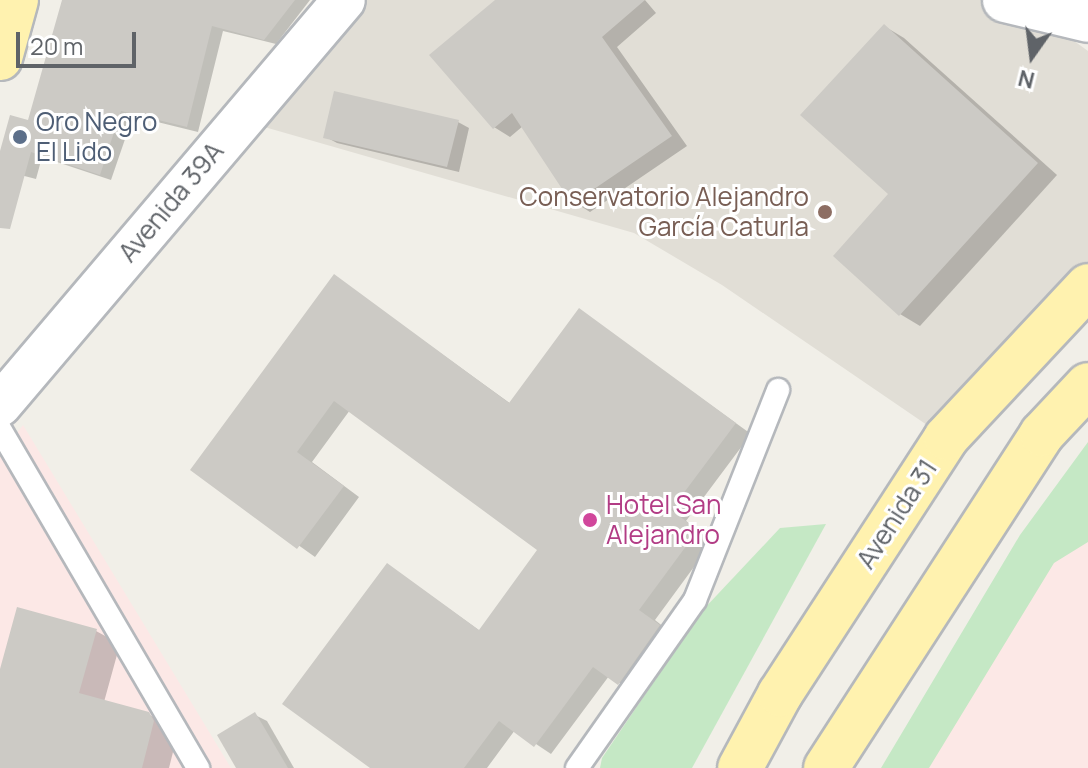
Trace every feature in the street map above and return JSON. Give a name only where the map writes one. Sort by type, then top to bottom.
[{"type":"main road","points":[[0,58],[16,0]]},
{"type":"main road","name":"Avenida 31","points":[[740,768],[780,694],[946,438],[1088,286]]},
{"type":"main road","points":[[826,768],[1042,434],[1088,385]]},
{"type":"street","name":"Avenida 39A","points":[[0,405],[344,0]]},
{"type":"street","points":[[1018,2],[1088,20]]},
{"type":"street","points":[[1018,2],[1088,51]]},
{"type":"lane","points":[[577,768],[695,600],[778,390]]},
{"type":"lane","points":[[0,429],[198,768]]},
{"type":"shaded area","name":"Conservatorio Alejandro García Caturla","points":[[344,0],[1005,0],[1024,5],[1088,51],[1088,286],[946,438],[722,285],[634,233],[240,120]]},
{"type":"shaded area","points":[[23,425],[231,768],[0,768],[0,455]]},
{"type":"shaded area","points":[[1088,442],[1088,768],[881,768]]},
{"type":"green space","points":[[1088,442],[1088,542],[1054,563],[929,768],[881,768],[1020,535]]},
{"type":"green space","points":[[826,524],[692,768],[600,768],[602,758],[701,612],[780,528]]},
{"type":"building","points":[[62,0],[295,0],[264,40],[212,26],[187,127],[121,111],[100,175],[31,152],[10,229],[0,228],[0,151],[10,115],[28,120]]},
{"type":"building","points":[[495,0],[645,0],[602,37],[672,136],[572,204],[512,113],[493,129],[429,55]]},
{"type":"building","points":[[884,24],[1038,163],[899,316],[833,256],[888,194],[800,115]]},
{"type":"building","points":[[334,91],[459,120],[447,167],[323,138]]},
{"type":"building","name":"Hotel San Alejandro","points":[[334,274],[509,403],[579,308],[736,423],[671,510],[698,530],[639,610],[660,625],[618,685],[593,667],[534,747],[499,721],[464,768],[370,768],[282,704],[387,563],[479,630],[537,550],[334,401],[297,452],[344,486],[297,549],[190,470]]},
{"type":"building","points":[[17,607],[97,629],[79,693],[149,712],[154,721],[142,768],[0,768],[0,669]]},
{"type":"building","points":[[255,712],[288,768],[236,768],[217,735]]},
{"type":"place","name":"Oro Negro El Lido","points":[[20,137]]},
{"type":"place","name":"Conservatorio Alejandro García Caturla","points":[[825,212]]},
{"type":"place","name":"Hotel San Alejandro","points":[[590,520]]}]
